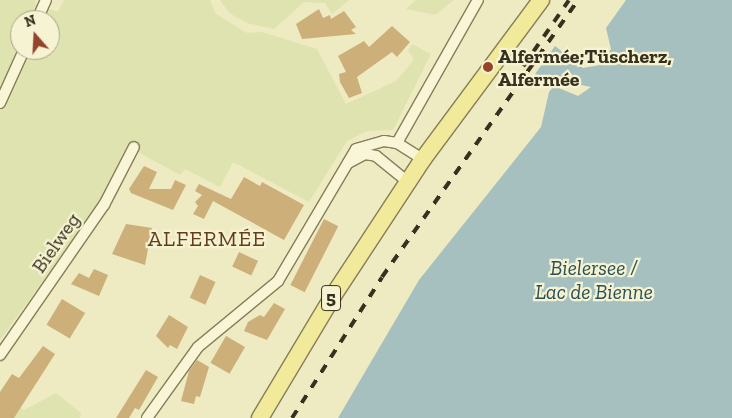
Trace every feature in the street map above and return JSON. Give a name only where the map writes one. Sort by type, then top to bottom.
[{"type":"main road","name":"5","points":[[260,418],[333,296],[423,159],[541,0]]},
{"type":"street","points":[[397,143],[478,0]]},
{"type":"street","points":[[0,103],[19,60]]},
{"type":"street","points":[[147,418],[198,348],[278,280],[356,149],[368,144],[397,143],[423,159]]},
{"type":"street","name":"Bielweg","points":[[0,355],[104,205],[134,148]]},
{"type":"street","points":[[344,167],[354,158],[376,156],[408,182]]},
{"type":"green space","points":[[0,0],[36,0],[35,4],[52,10],[10,10],[10,60],[60,60],[59,10],[64,0],[210,0],[216,14],[247,33],[262,32],[317,49],[346,104],[396,81],[414,60],[408,50],[412,44],[431,54],[393,130],[367,131],[347,141],[309,202],[233,162],[220,187],[185,169],[180,175],[127,146],[96,208],[0,340]]},
{"type":"green space","points":[[220,0],[349,0],[332,14],[325,3],[304,2],[274,29],[247,23],[229,13]]},
{"type":"green space","points":[[416,0],[454,0],[435,15],[406,9]]},
{"type":"green space","points":[[56,393],[81,413],[80,418],[0,418],[0,396],[24,410]]},
{"type":"water","name":"Bielersee / Lac de Bienne","points":[[626,0],[732,0],[732,418],[338,418],[419,280],[541,127],[549,92],[554,86],[578,96],[591,87],[567,82],[566,85],[535,74],[555,46],[583,68],[600,65],[611,49],[606,28]]},
{"type":"building","points":[[319,9],[323,18],[330,15],[331,19],[344,11],[356,27],[351,30],[356,34],[302,39],[296,24]]},
{"type":"building","points":[[392,26],[410,42],[397,57],[392,52],[357,77],[362,93],[349,98],[340,82],[339,74],[346,72],[338,56],[364,41],[369,47]]},
{"type":"building","points":[[144,166],[157,172],[149,189],[171,189],[175,180],[186,185],[173,210],[131,193],[129,189]]},
{"type":"building","points":[[244,177],[260,186],[262,182],[304,205],[284,240],[213,201],[204,219],[193,214],[198,206],[195,202],[202,195],[195,191],[199,184],[231,199]]},
{"type":"building","points":[[324,219],[338,226],[305,292],[290,285]]},
{"type":"building","points":[[126,224],[152,228],[145,265],[112,254]]},
{"type":"building","points":[[239,252],[258,261],[251,275],[232,267]]},
{"type":"building","points":[[94,269],[108,275],[99,296],[71,284],[79,273],[89,278]]},
{"type":"building","points":[[200,275],[216,282],[205,305],[190,298]]},
{"type":"building","points":[[62,299],[85,313],[70,339],[47,325]]},
{"type":"building","points":[[274,303],[285,309],[267,340],[244,331],[248,322],[260,315],[264,317]]},
{"type":"building","points":[[169,315],[188,327],[177,349],[170,345],[168,348],[156,336]]},
{"type":"building","points":[[226,336],[245,347],[230,374],[210,363]]},
{"type":"building","points":[[43,346],[55,354],[14,418],[0,418],[0,392],[12,374],[19,378]]},
{"type":"building","points":[[197,360],[209,367],[200,397],[196,396],[194,404],[181,401],[189,371]]},
{"type":"building","points":[[146,370],[158,377],[139,410],[135,408],[129,418],[116,418]]},
{"type":"railway","points":[[513,81],[569,0]]},
{"type":"railway","points":[[292,418],[382,277],[578,0]]},
{"type":"place","name":"Alfermée;Tüscherz, Alfermée","points":[[488,67]]},
{"type":"district","name":"ALFERMÉE","points":[[207,239]]}]
